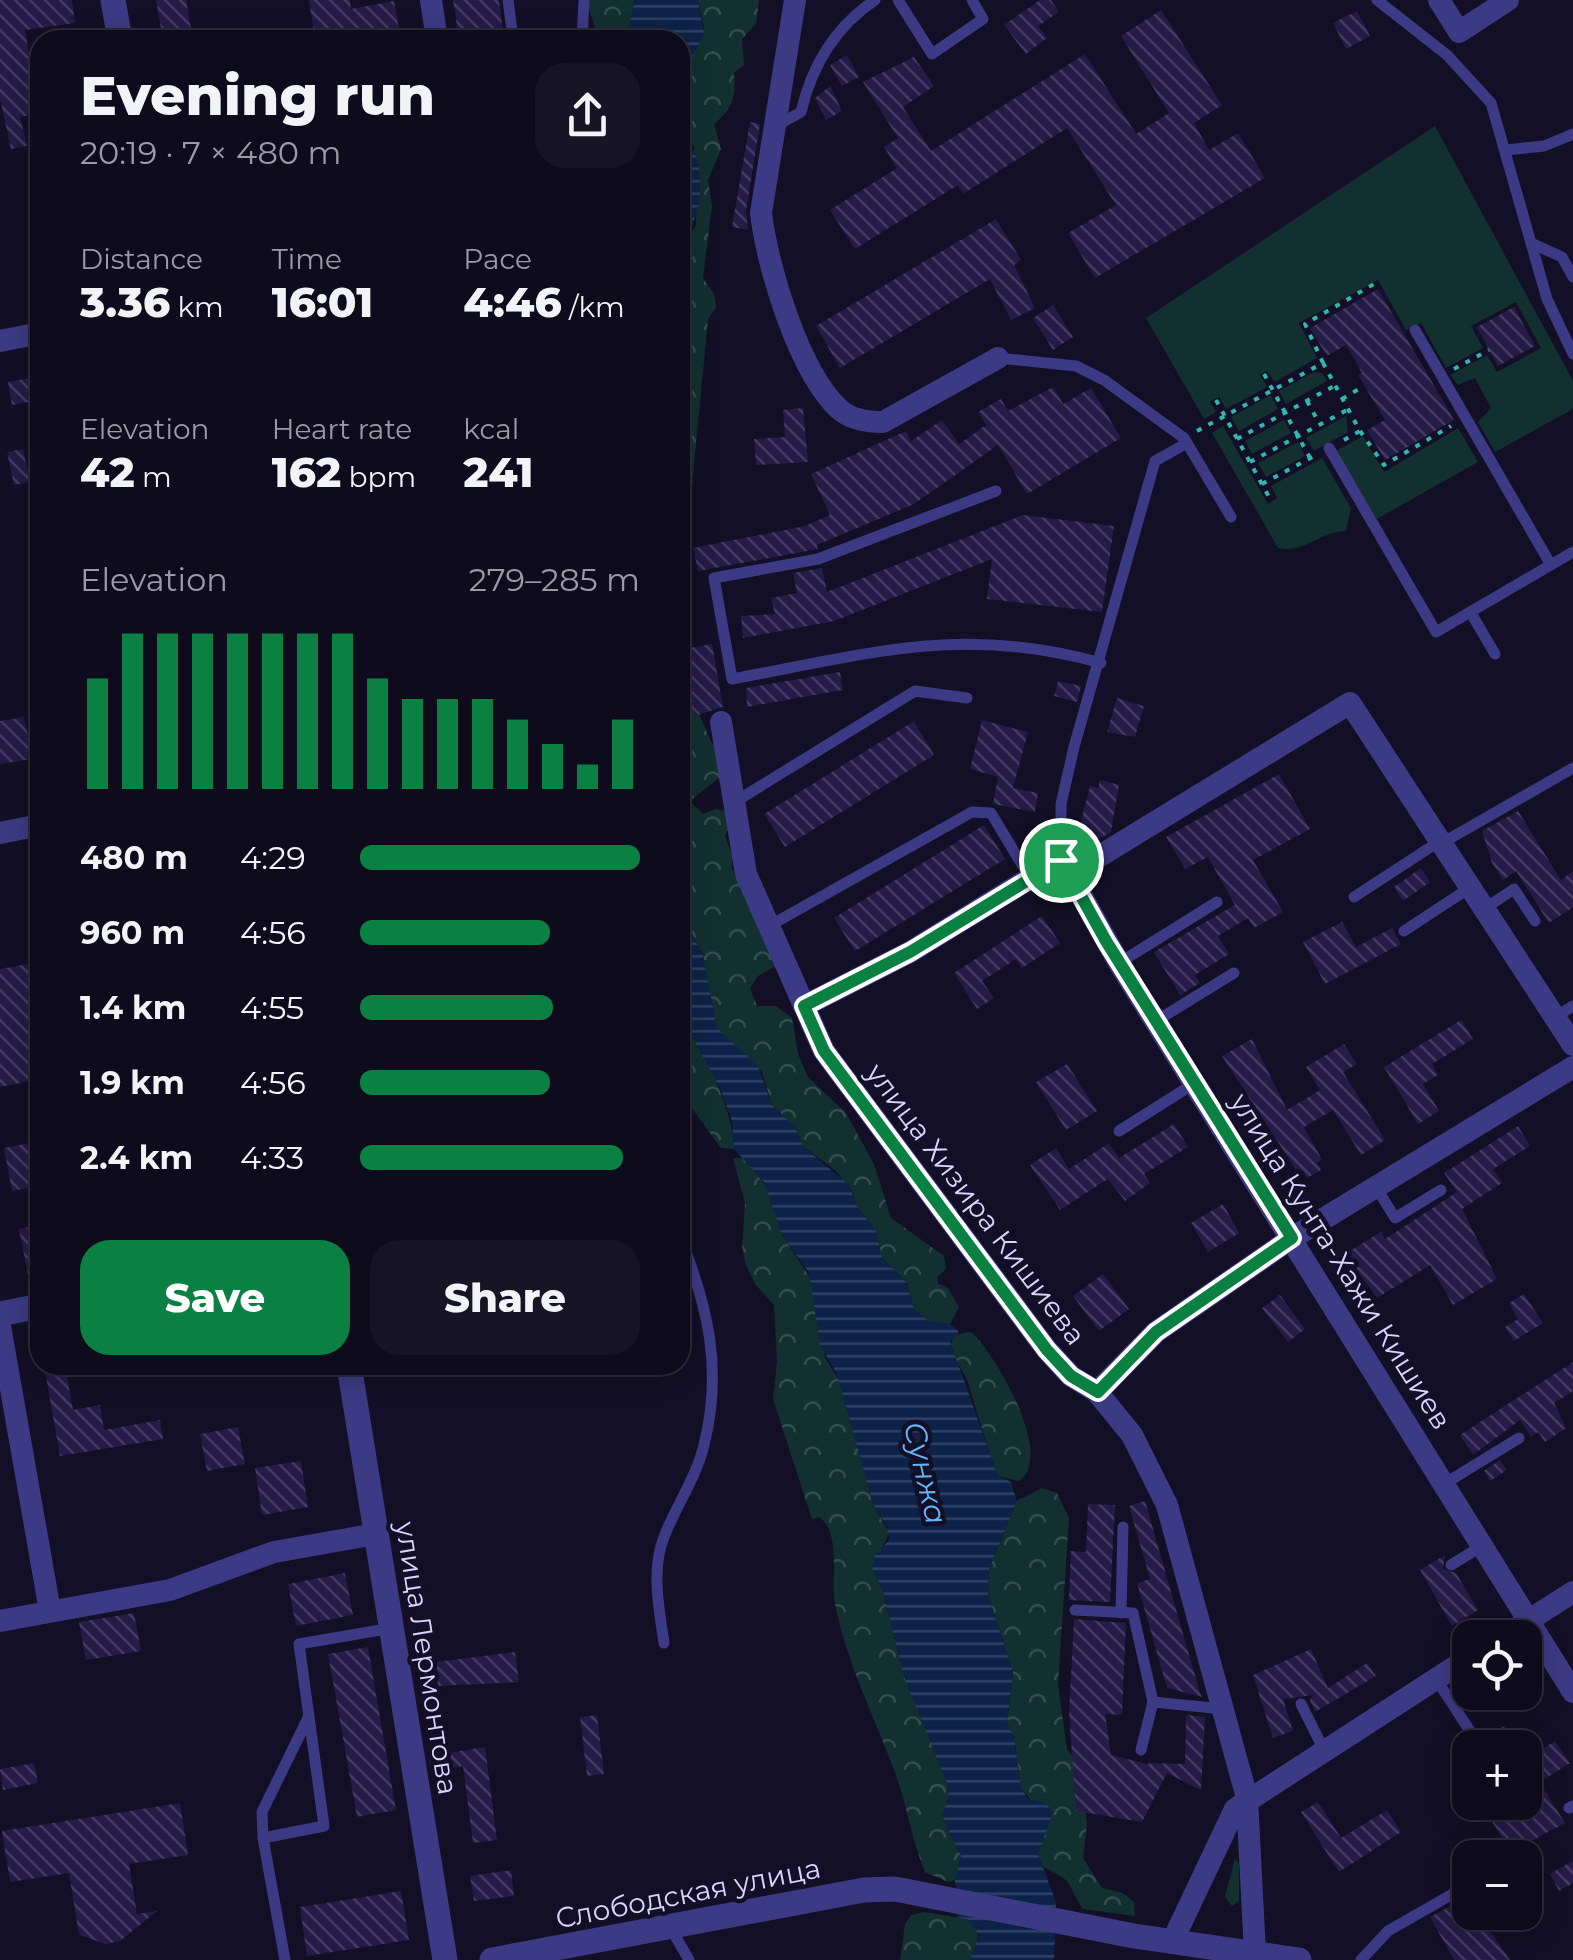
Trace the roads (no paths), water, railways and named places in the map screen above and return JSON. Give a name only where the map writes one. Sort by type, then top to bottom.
[{"type":"street","points":[[112,0],[118,30]]},
{"type":"street","points":[[430,0],[435,30]]},
{"type":"street","points":[[796,0],[762,213],[765,249],[788,320],[823,388],[840,411],[864,422],[883,422],[998,358]]},
{"type":"street","points":[[1438,0],[1459,32],[1508,0]]},
{"type":"street","points":[[0,341],[30,335]]},
{"type":"street","points":[[804,1006],[910,952],[1030,878],[1064,868],[1350,703],[1484,909],[1564,1012],[1573,1045]]},
{"type":"street","name":"улица Хизира Кишиева","points":[[721,722],[746,874],[834,1066],[1027,1326],[1071,1376],[1098,1392],[1132,1435],[1167,1505],[1247,1798],[1256,1953]]},
{"type":"street","points":[[0,833],[30,827]]},
{"type":"street","name":"улица Кунта-Хажи Кишиев","points":[[1064,868],[1528,1620]]},
{"type":"street","points":[[1098,1392],[1156,1332],[1292,1238],[1573,1067]]},
{"type":"street","points":[[0,1314],[30,1308]]},
{"type":"street","points":[[0,1326],[50,1611]]},
{"type":"street","name":"улица Лермонтова","points":[[351,1375],[445,1960]]},
{"type":"street","points":[[0,1621],[170,1590],[274,1552],[376,1534]]},
{"type":"street","points":[[1528,1620],[1573,1592]]},
{"type":"street","name":"улица Кунта-Хажи Кишиев","points":[[1542,1642],[1573,1692]]},
{"type":"street","points":[[1172,1942],[1235,1809],[1452,1669]]},
{"type":"street","name":"Слободская улица","points":[[492,1960],[864,1890],[896,1889],[1172,1942],[1210,1954],[1256,1953]]},
{"type":"street","points":[[1256,1953],[1299,1960]]},
{"type":"lane","points":[[508,0],[512,30]]},
{"type":"lane","points":[[582,30],[584,0]]},
{"type":"lane","points":[[774,128],[800,112],[810,74],[850,18],[876,0]]},
{"type":"lane","points":[[898,0],[932,54],[983,19],[972,0]]},
{"type":"lane","points":[[1377,0],[1447,55],[1491,103],[1547,299],[1573,354]]},
{"type":"lane","points":[[1447,55],[1459,32]]},
{"type":"lane","points":[[1506,150],[1544,146],[1573,134]]},
{"type":"lane","points":[[1531,243],[1562,257],[1573,277]]},
{"type":"lane","points":[[1415,330],[1551,565]]},
{"type":"lane","points":[[998,358],[1076,366],[1104,380],[1186,441],[1231,517]]},
{"type":"lane","points":[[1064,868],[1061,804],[1156,461],[1186,441]]},
{"type":"lane","points":[[1329,448],[1436,632],[1573,552]]},
{"type":"lane","points":[[996,491],[818,559],[714,578],[732,679],[936,642],[1030,646],[1101,663]]},
{"type":"lane","points":[[1471,612],[1496,654]]},
{"type":"lane","points":[[734,803],[915,692],[967,698]]},
{"type":"lane","points":[[1354,897],[1441,842],[1573,768]]},
{"type":"lane","points":[[769,926],[972,812],[991,813],[1030,878]]},
{"type":"lane","points":[[1404,930],[1470,888]]},
{"type":"lane","points":[[1484,909],[1514,889],[1535,921]]},
{"type":"lane","points":[[1119,962],[1217,902]]},
{"type":"lane","points":[[1156,1021],[1234,973]]},
{"type":"lane","points":[[1118,1130],[1195,1083]]},
{"type":"lane","points":[[1376,1187],[1395,1218],[1441,1190]]},
{"type":"lane","points":[[664,1643],[656,1590],[662,1540],[704,1447],[711,1393],[712,1334],[690,1267]]},
{"type":"lane","points":[[1444,1484],[1520,1438]]},
{"type":"lane","points":[[1120,1613],[1123,1527]]},
{"type":"lane","points":[[1451,1565],[1482,1546]]},
{"type":"lane","points":[[1075,1610],[1132,1614],[1153,1702],[1141,1750]]},
{"type":"lane","points":[[263,1838],[324,1826],[299,1644],[392,1628]]},
{"type":"lane","points":[[1436,1679],[1469,1730]]},
{"type":"lane","points":[[1153,1702],[1223,1709]]},
{"type":"lane","points":[[1300,1704],[1324,1750]]},
{"type":"lane","points":[[285,1960],[263,1838],[262,1812],[309,1715]]},
{"type":"lane","points":[[1361,1960],[1388,1931],[1452,1894]]},
{"type":"lane","points":[[670,1927],[689,1960]]},
{"type":"water","points":[[635,0],[698,0],[704,35],[690,61],[690,30],[628,30]]},
{"type":"water","points":[[690,144],[700,174],[690,230]]},
{"type":"water","name":"Сунжа","points":[[690,931],[702,952],[717,1028],[758,1066],[772,1105],[795,1127],[803,1146],[850,1186],[856,1205],[876,1231],[882,1258],[907,1283],[914,1310],[931,1322],[950,1324],[959,1332],[950,1341],[998,1476],[1011,1482],[1017,1501],[989,1569],[988,1595],[1013,1672],[1007,1724],[1014,1736],[1021,1788],[1028,1799],[1046,1803],[1053,1813],[1038,1854],[1056,1902],[1054,1960],[970,1960],[979,1935],[967,1919],[957,1918],[955,1880],[961,1856],[942,1816],[949,1797],[947,1783],[905,1680],[882,1588],[872,1568],[875,1555],[889,1540],[887,1527],[873,1504],[837,1374],[820,1345],[809,1273],[782,1235],[764,1182],[734,1149],[732,1121],[720,1088],[690,1033]]}]
